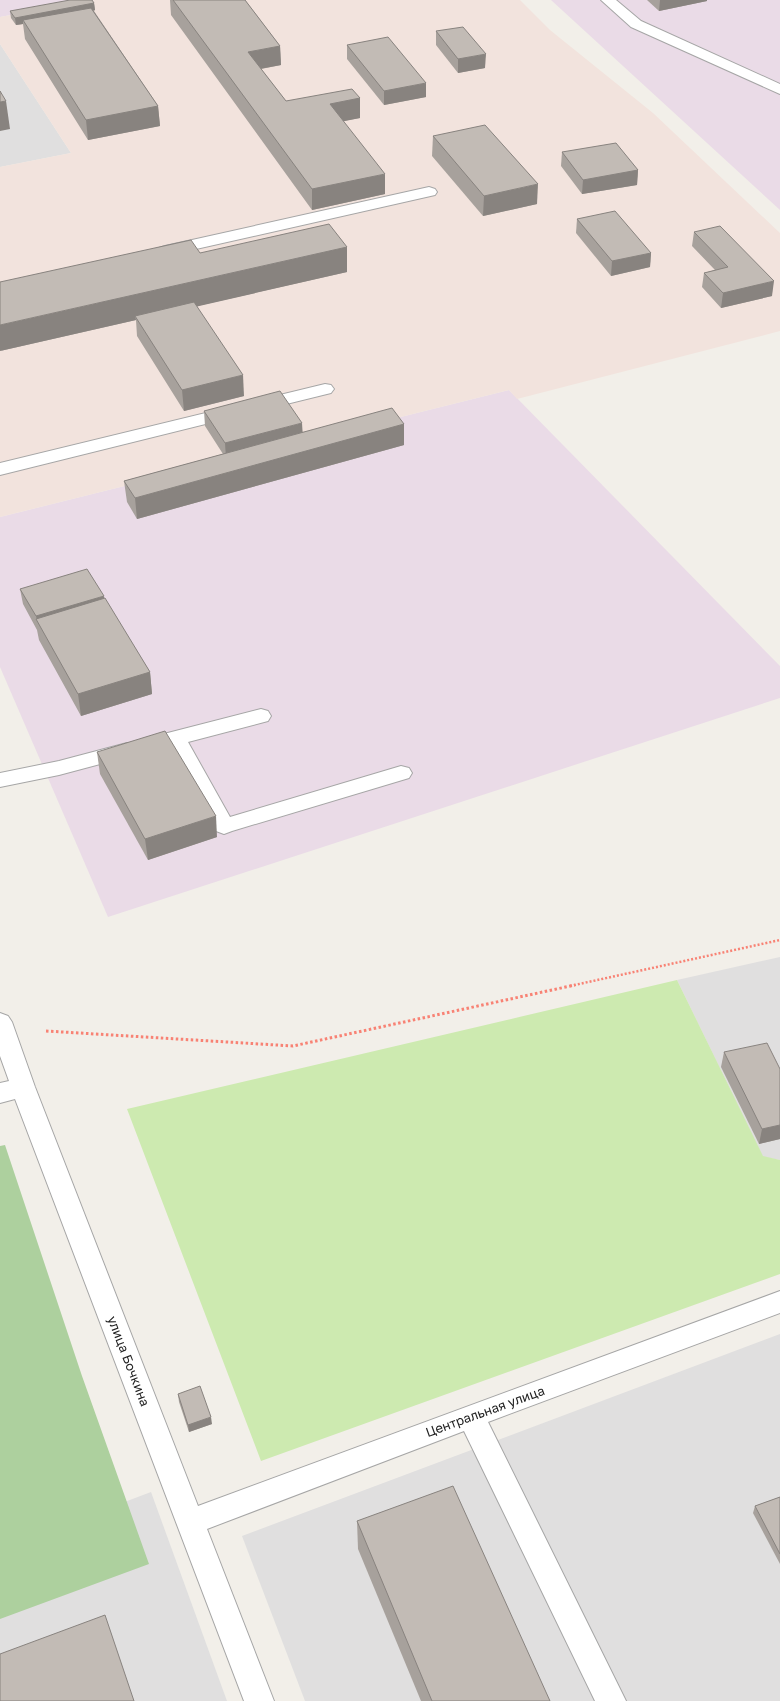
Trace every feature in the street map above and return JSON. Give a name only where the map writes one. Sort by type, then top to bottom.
[{"type":"street","points":[[608,0],[636,24],[780,90]]},
{"type":"street","points":[[153,254],[429,192]]},
{"type":"street","points":[[0,469],[325,389]]},
{"type":"street","points":[[0,780],[59,768],[261,716]]},
{"type":"street","points":[[176,738],[224,826],[401,773]]},
{"type":"street","name":"улица Бочкина","points":[[0,1022],[12,1090],[190,1522],[259,1701]]},
{"type":"street","name":"Центральная улица","points":[[190,1522],[470,1416],[780,1302]]},
{"type":"street","points":[[470,1416],[611,1701]]},
{"type":"path","points":[[46,1032],[293,1046],[780,940]]},
{"type":"shaded area","points":[[0,0],[95,0],[0,17]]},
{"type":"shaded area","points":[[95,0],[520,0],[550,30],[653,113],[780,233],[780,331],[517,399],[509,390],[0,517],[0,167],[71,153],[0,44],[0,17]]},
{"type":"shaded area","points":[[551,0],[780,0],[780,210]]},
{"type":"shaded area","points":[[0,44],[71,153],[0,167]]},
{"type":"shaded area","points":[[509,390],[780,666],[780,698],[108,917],[0,667],[0,517]]},
{"type":"shaded area","points":[[780,957],[780,1160],[763,1157],[677,980]]},
{"type":"shaded area","points":[[780,1334],[780,1701],[305,1701],[242,1536]]},
{"type":"shaded area","points":[[151,1492],[227,1701],[0,1701],[0,1549]]},
{"type":"green space","points":[[677,980],[763,1156],[780,1160],[780,1274],[261,1461],[127,1109]]},
{"type":"green space","points":[[5,1145],[82,1376],[149,1564],[0,1619],[0,1146]]},
{"type":"building","points":[[70,0],[92,0],[94,3],[15,18],[10,11]]},
{"type":"building","points":[[173,0],[245,0],[280,46],[248,52],[286,101],[352,89],[360,98],[330,104],[385,174],[312,189]]},
{"type":"building","points":[[91,8],[158,106],[86,120],[23,20]]},
{"type":"building","points":[[463,27],[486,54],[458,59],[436,31]]},
{"type":"building","points":[[388,37],[426,83],[384,91],[347,45]]},
{"type":"building","points":[[0,91],[6,101],[0,102]]},
{"type":"building","points":[[485,125],[538,184],[484,196],[433,136]]},
{"type":"building","points":[[616,143],[638,170],[583,180],[562,152]]},
{"type":"building","points":[[615,211],[651,253],[612,261],[577,219]]},
{"type":"building","points":[[329,224],[347,247],[0,325],[0,282],[191,240],[200,253]]},
{"type":"building","points":[[720,226],[774,281],[723,293],[704,273],[728,267],[694,232]]},
{"type":"building","points":[[194,302],[243,375],[182,390],[135,316]]},
{"type":"building","points":[[280,391],[302,423],[225,443],[204,411]]},
{"type":"building","points":[[392,408],[404,424],[135,498],[124,481]]},
{"type":"building","points":[[87,569],[104,596],[36,616],[20,589]]},
{"type":"building","points":[[105,598],[150,672],[78,694],[36,619]]},
{"type":"building","points":[[165,731],[216,816],[145,839],[97,752]]},
{"type":"building","points":[[767,1043],[780,1069],[780,1125],[762,1129],[724,1052]]},
{"type":"building","points":[[200,1386],[211,1417],[188,1425],[178,1394]]},
{"type":"building","points":[[453,1486],[550,1701],[432,1701],[357,1521]]},
{"type":"building","points":[[780,1497],[780,1554],[755,1506]]},
{"type":"building","points":[[105,1615],[134,1701],[0,1701],[0,1654]]}]
